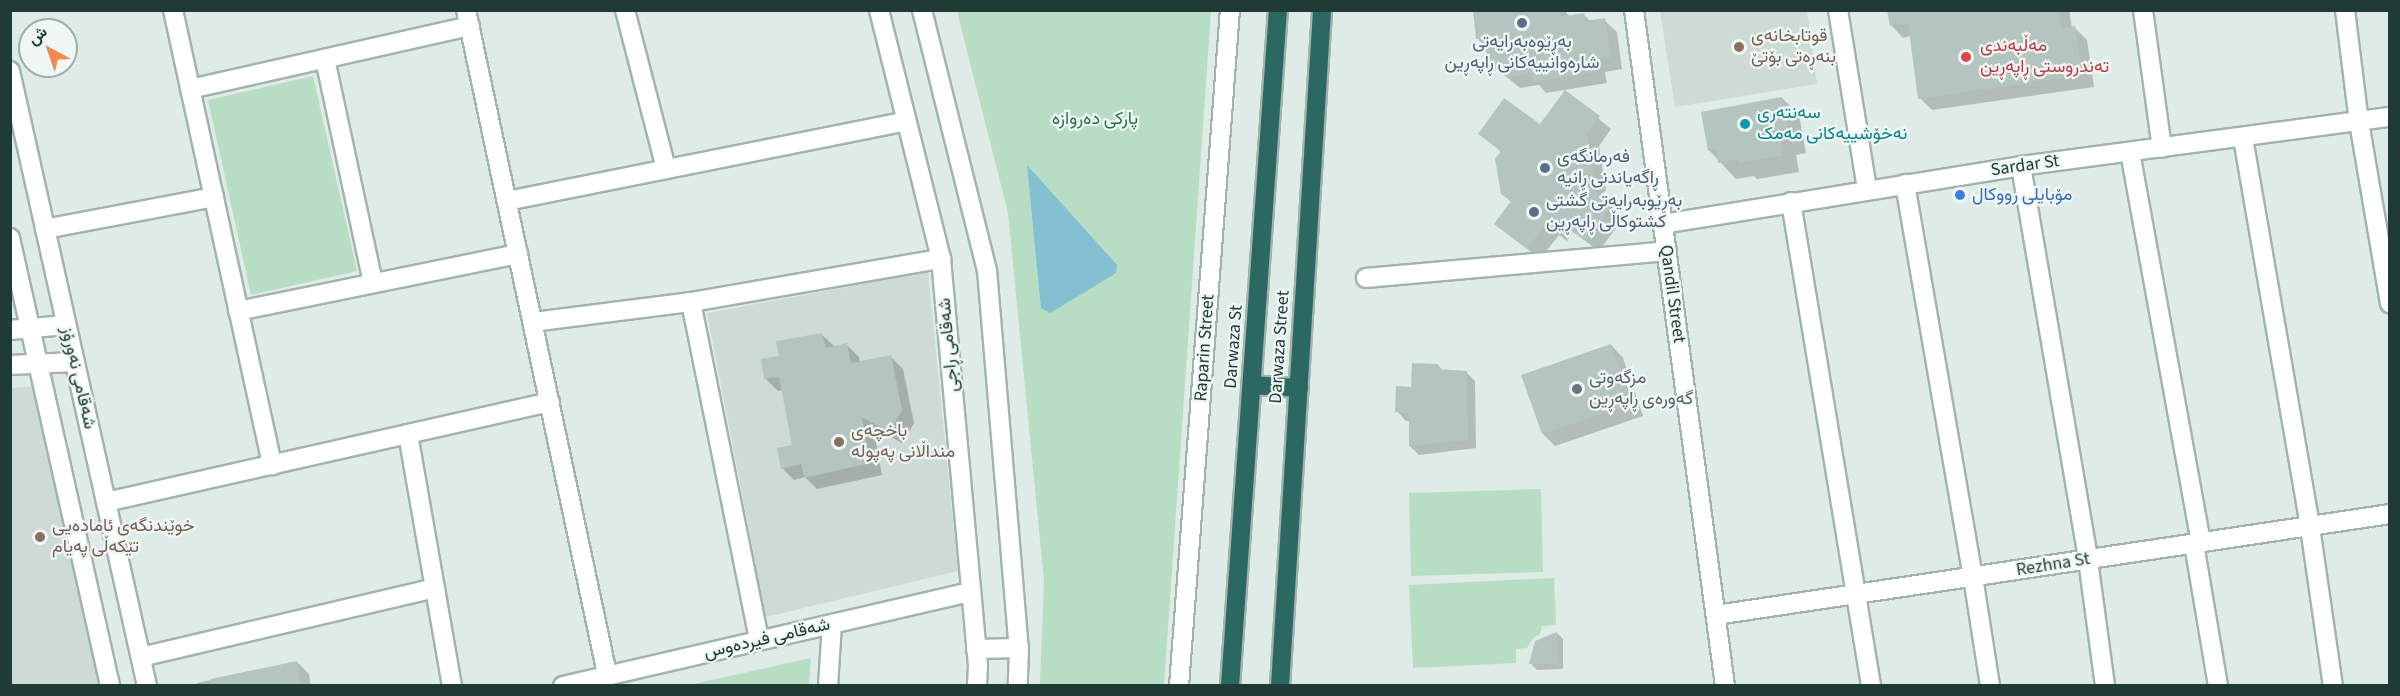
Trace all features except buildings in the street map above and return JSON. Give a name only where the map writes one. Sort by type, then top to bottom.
[{"type":"highway","name":"Darwaza St","points":[[1230,686],[1278,10]]},
{"type":"highway","name":"Darwaza Street","points":[[1280,686],[1322,10]]},
{"type":"highway","points":[[1252,385],[1299,388]]},
{"type":"street","points":[[173,10],[272,465]]},
{"type":"street","points":[[625,10],[666,169]]},
{"type":"street","name":"شەقامی ڕاجی","points":[[879,10],[941,259],[976,649],[977,686]]},
{"type":"street","points":[[922,10],[987,270],[1019,648],[1018,686]]},
{"type":"street","name":"Raparin Street","points":[[1179,686],[1230,10]]},
{"type":"street","name":"Qandil Street","points":[[1634,10],[1725,686]]},
{"type":"street","points":[[1838,10],[1867,190]]},
{"type":"street","points":[[2345,10],[2359,122],[2390,303]]},
{"type":"street","points":[[2144,11],[2162,148]]},
{"type":"street","points":[[190,89],[325,59],[468,18],[607,674]]},
{"type":"street","points":[[325,59],[373,283]]},
{"type":"street","name":"شەقامی نەورۆز","points":[[10,70],[147,686]]},
{"type":"street","name":"Sardar St","points":[[1663,224],[2021,166],[2390,117]]},
{"type":"street","points":[[507,201],[906,121]]},
{"type":"street","points":[[2243,138],[2310,527],[2333,686]]},
{"type":"street","points":[[2130,152],[2198,543],[2218,686]]},
{"type":"street","points":[[2021,166],[2088,560],[2105,686]]},
{"type":"street","points":[[1905,184],[1990,686]]},
{"type":"street","points":[[45,229],[214,197]]},
{"type":"street","points":[[1791,202],[1871,686]]},
{"type":"street","name":"شەقامی نەورۆز","points":[[10,238],[110,686]]},
{"type":"street","points":[[1366,278],[1667,251]]},
{"type":"street","points":[[238,311],[518,254]]},
{"type":"street","points":[[533,322],[691,302],[941,259]]},
{"type":"street","points":[[691,302],[759,640]]},
{"type":"street","points":[[10,330],[66,325]]},
{"type":"street","points":[[10,366],[74,362]]},
{"type":"street","points":[[106,502],[550,402]]},
{"type":"street","points":[[408,434],[452,686]]},
{"type":"street","name":"Rezhna St","points":[[1716,615],[2390,514]]},
{"type":"street","points":[[141,657],[435,588]]},
{"type":"street","name":"شەقامی فیردەوس","points":[[562,686],[586,683],[607,674],[971,592]]},
{"type":"street","points":[[828,686],[832,624]]},
{"type":"street","points":[[976,649],[1019,648]]},
{"type":"shaded area","name":"قوتابخانەی بنەڕەتی بۆتێ","points":[[1660,11],[1807,11],[1817,84],[1675,107]]},
{"type":"shaded area","name":"باخچەی منداڵانی پەپولە","points":[[928,272],[958,571],[766,617],[707,313]]},
{"type":"shaded area","name":"خوێندنگەی ئامادەیی تێکەڵی پەیام","points":[[37,386],[101,685],[11,686],[11,388]]},
{"type":"green space","name":"پارکی دەروازە","points":[[957,11],[1211,11],[1164,685],[1040,685],[1044,581],[1008,213]]},
{"type":"green space","points":[[313,76],[357,271],[251,295],[208,100]]},
{"type":"green space","points":[[1541,489],[1543,572],[1411,576],[1409,493]]},
{"type":"green space","points":[[1554,578],[1556,625],[1542,626],[1540,634],[1533,638],[1527,648],[1516,649],[1516,663],[1413,668],[1409,585]]},
{"type":"green space","points":[[811,658],[809,685],[689,685]]},
{"type":"water","points":[[1027,165],[1117,265],[1116,273],[1050,313],[1041,308]]},
{"type":"place","name":"بەڕێوەبەرایەتی شارەوانییەکانی ڕاپەڕین","points":[[1522,23]]},
{"type":"place","name":"قوتابخانەی بنەڕەتی بۆتێ","points":[[1739,47]]},
{"type":"place","name":"مەڵبەندی تەندروستی ڕاپەڕین","points":[[1966,57]]},
{"type":"place","name":"سەنتەری نەخۆشییەکانی مەمک","points":[[1745,124]]},
{"type":"place","name":"فەرمانگەی ڕاگەیاندنی ڕانیە","points":[[1545,168]]},
{"type":"place","name":"مۆبایلی رووکال","points":[[1960,195]]},
{"type":"place","name":"بەڕێوبەرایەتی گشتی کشتوکاڵی ڕاپەڕین","points":[[1534,212]]},
{"type":"place","name":"مزگەوتی گەورەی ڕاپەڕین","points":[[1577,389]]},
{"type":"place","name":"باخچەی منداڵانی پەپولە","points":[[839,442]]},
{"type":"place","name":"خوێندنگەی ئامادەیی تێکەڵی پەیام","points":[[40,537]]}]
